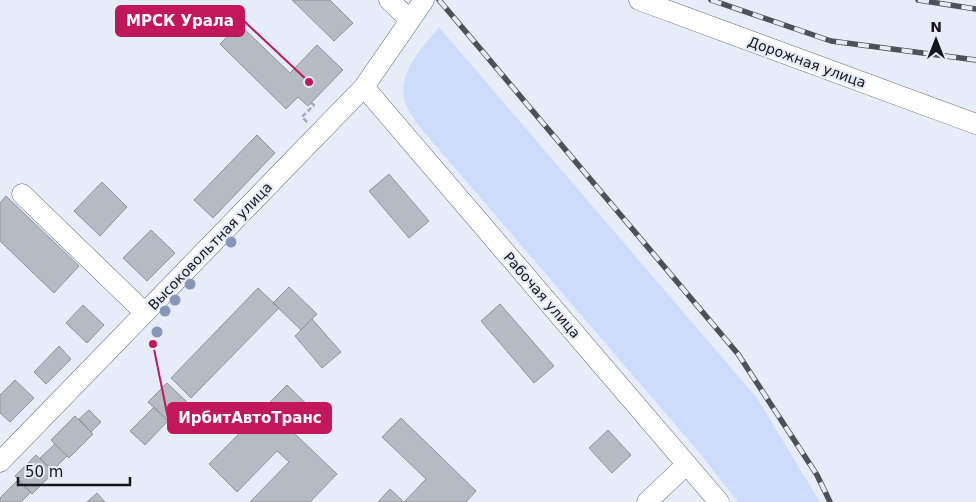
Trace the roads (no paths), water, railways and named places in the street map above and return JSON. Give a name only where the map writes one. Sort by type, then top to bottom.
[{"type":"street","points":[[389,0],[410,20],[424,0]]},
{"type":"street","name":"Дорожная улица","points":[[639,0],[976,124]]},
{"type":"street","name":"Высоковольтная улица","points":[[0,462],[364,87],[410,20]]},
{"type":"street","name":"Рабочая улица","points":[[364,87],[719,502]]},
{"type":"street","points":[[22,194],[145,313]]},
{"type":"street","points":[[647,502],[687,464]]},
{"type":"railway","points":[[439,0],[738,354],[817,475],[830,502]]},
{"type":"railway","points":[[711,0],[831,41],[976,60]]},
{"type":"railway","points":[[918,0],[976,9]]},
{"type":"place","name":"МРСК Урала","points":[[309,82]]},
{"type":"place","name":"ИрбитАвтоТранс","points":[[153,344]]}]
